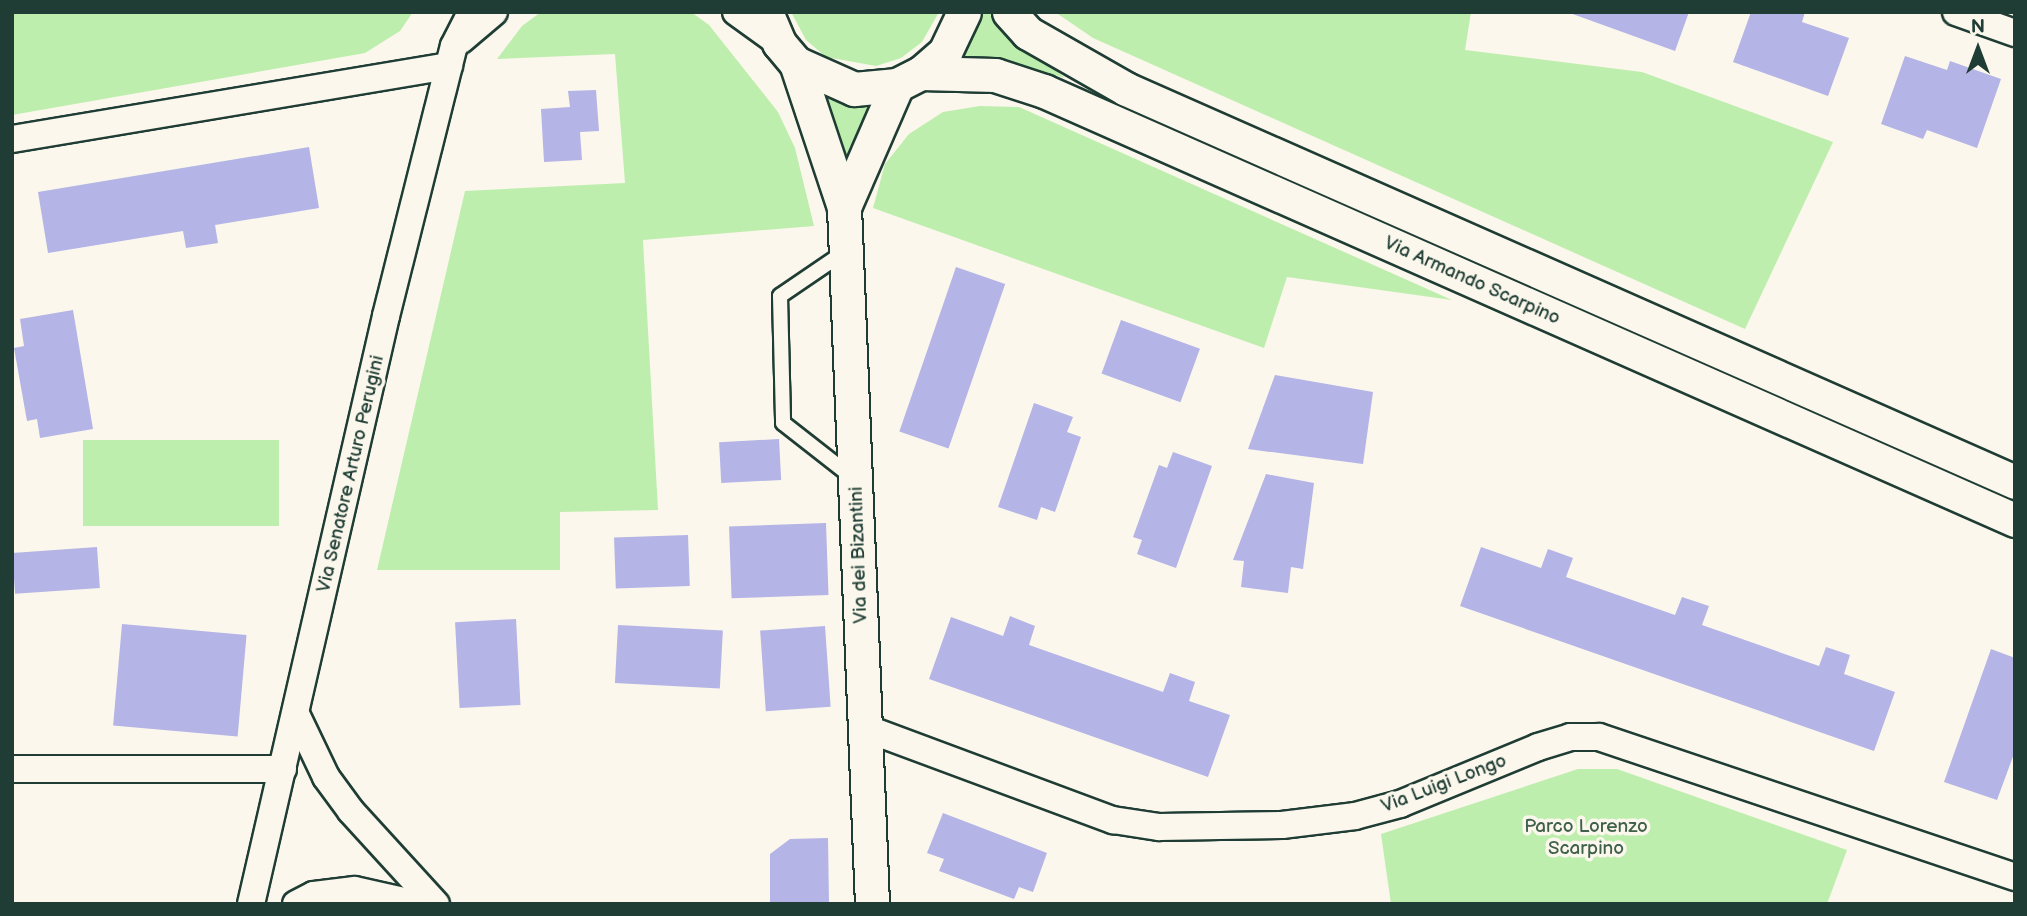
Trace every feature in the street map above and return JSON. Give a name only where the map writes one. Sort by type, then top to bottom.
[{"type":"street","name":"Via Senatore Arturo Perugini","points":[[251,904],[452,56],[471,12]]},
{"type":"street","points":[[12,139],[452,56],[494,12]]},
{"type":"street","points":[[736,12],[788,53]]},
{"type":"street","name":"Via dei Bizantini","points":[[766,12],[788,53],[844,207],[872,904]]},
{"type":"street","points":[[909,79],[945,52],[964,12]]},
{"type":"street","name":"Via Armando Scarpino","points":[[1009,12],[1038,39],[1126,89],[2015,482]]},
{"type":"street","points":[[1956,12],[2015,33]]},
{"type":"street","name":"Via Armando Scarpino","points":[[788,53],[834,84],[854,89],[909,79],[995,75],[1044,92],[2015,520]]},
{"type":"street","name":"Via dei Bizantini","points":[[844,207],[909,79]]},
{"type":"street","points":[[296,714],[326,777],[351,811],[436,904]]},
{"type":"street","name":"Via Luigi Longo","points":[[866,728],[1113,820],[1159,827],[1282,825],[1355,816],[1400,804],[1538,747],[1570,737],[1599,737],[2015,877]]},
{"type":"street","points":[[12,769],[283,769]]},
{"type":"street","points":[[296,904],[314,895],[355,890],[417,904]]},
{"type":"lane","points":[[844,252],[780,296],[783,423],[856,479]]},
{"type":"green space","points":[[12,12],[413,12],[400,31],[365,53],[12,115]]},
{"type":"green space","points":[[541,12],[691,12],[709,25],[778,112],[795,148],[814,226],[643,240],[658,510],[560,512],[560,570],[377,570],[465,191],[625,183],[615,54],[497,59],[522,26]]},
{"type":"green space","points":[[791,12],[939,12],[922,42],[901,58],[876,66],[826,57],[806,40]]},
{"type":"green space","points":[[976,12],[993,12],[1021,43],[1065,78],[1005,61],[956,63]]},
{"type":"green space","points":[[1055,12],[1471,12],[1465,50],[1642,72],[1833,142],[1745,329],[1093,38]]},
{"type":"green space","points":[[817,93],[873,101],[846,157],[841,155]]},
{"type":"green space","points":[[980,106],[1019,107],[1452,300],[1287,277],[1264,348],[873,208],[885,164],[909,134],[943,112]]},
{"type":"green space","points":[[83,440],[279,440],[279,526],[83,526]]},
{"type":"green space","name":"Parco Lorenzo Scarpino","points":[[1578,769],[1617,769],[1847,850],[1827,904],[1391,904],[1381,834]]},
{"type":"building","points":[[1567,12],[1689,12],[1675,51]]},
{"type":"building","points":[[1751,12],[1805,12],[1802,22],[1849,38],[1828,96],[1733,62]]},
{"type":"building","points":[[1905,56],[1947,70],[1950,61],[2001,79],[1977,148],[1927,130],[1923,139],[1881,124]]},
{"type":"building","points":[[596,90],[599,131],[580,132],[582,160],[544,162],[541,109],[570,107],[568,91]]},
{"type":"building","points":[[309,147],[319,208],[215,225],[218,243],[186,248],[183,231],[48,253],[38,192]]},
{"type":"building","points":[[956,267],[1005,284],[949,448],[899,432]]},
{"type":"building","points":[[73,310],[93,429],[40,438],[37,419],[27,421],[14,348],[24,346],[20,319]]},
{"type":"building","points":[[1121,320],[1200,349],[1180,402],[1102,374]]},
{"type":"building","points":[[1275,375],[1373,392],[1363,464],[1248,449]]},
{"type":"building","points":[[1034,403],[1073,417],[1067,432],[1081,437],[1055,512],[1041,507],[1037,520],[998,507]]},
{"type":"building","points":[[779,439],[781,480],[721,483],[719,442]]},
{"type":"building","points":[[1173,452],[1212,466],[1176,568],[1137,554],[1142,540],[1133,537],[1159,465],[1167,468]]},
{"type":"building","points":[[1266,474],[1314,483],[1303,569],[1291,567],[1288,593],[1241,587],[1244,561],[1233,560]]},
{"type":"building","points":[[826,523],[829,595],[732,598],[729,526]]},
{"type":"building","points":[[688,535],[690,586],[616,589],[614,538]]},
{"type":"building","points":[[97,547],[100,588],[15,594],[12,553]]},
{"type":"building","points":[[1481,547],[1541,568],[1548,549],[1573,558],[1566,577],[1675,615],[1682,597],[1709,606],[1702,625],[1819,666],[1826,647],[1850,655],[1844,674],[1895,692],[1874,751],[1460,606]]},
{"type":"building","points":[[1010,616],[1035,626],[1029,645],[1163,692],[1170,673],[1195,682],[1189,701],[1230,715],[1208,777],[929,679],[951,617],[1003,636]]},
{"type":"building","points":[[516,619],[521,705],[460,708],[455,622]]},
{"type":"building","points":[[122,624],[247,635],[238,737],[113,726]]},
{"type":"building","points":[[618,625],[723,630],[720,688],[615,683]]},
{"type":"building","points":[[825,626],[831,707],[766,711],[760,631]]},
{"type":"building","points":[[1991,649],[2015,658],[2015,751],[1997,800],[1944,782]]},
{"type":"building","points":[[943,813],[1047,853],[1033,892],[1019,887],[1014,899],[939,871],[944,859],[927,853]]},
{"type":"building","points":[[828,838],[829,904],[770,904],[770,854],[790,839]]}]
